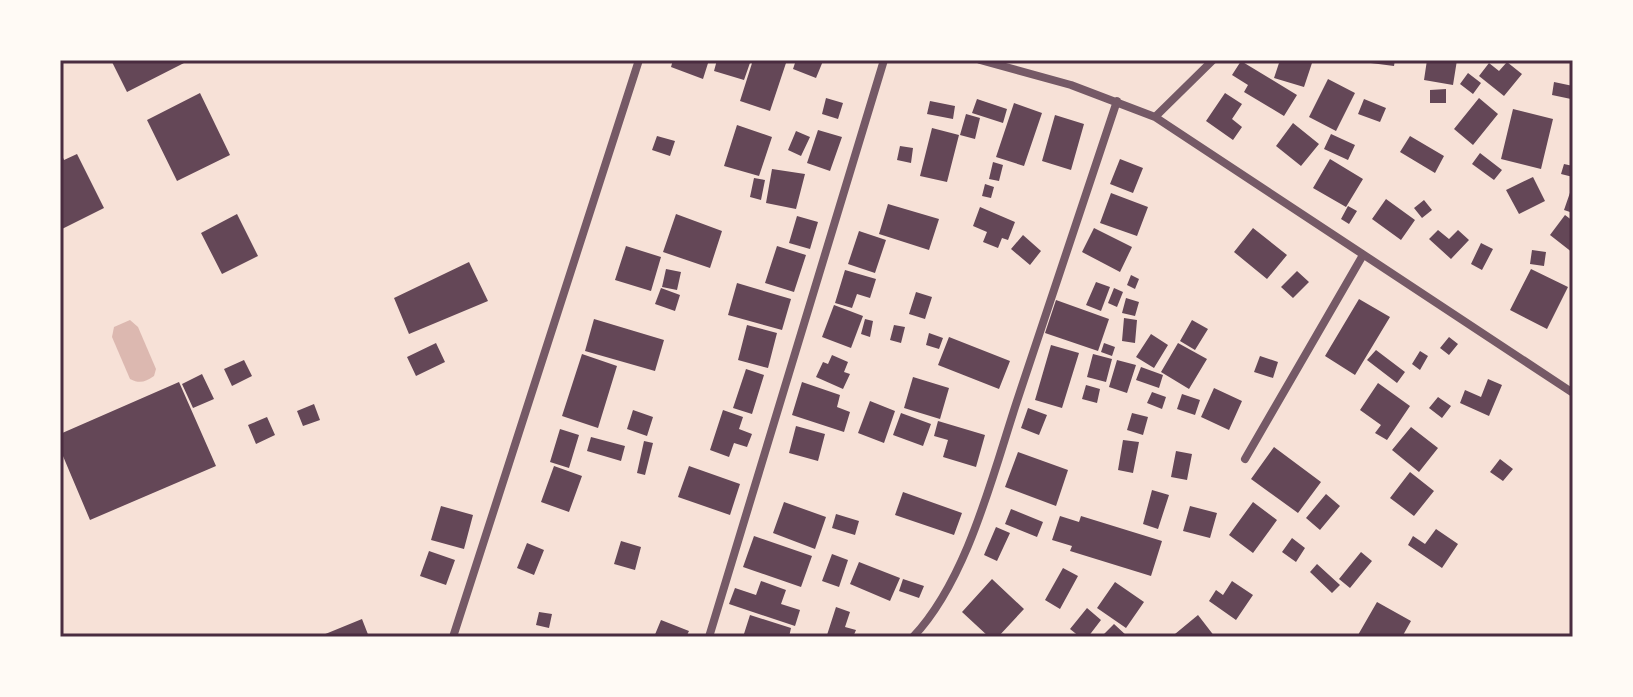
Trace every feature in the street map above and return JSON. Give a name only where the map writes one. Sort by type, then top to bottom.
[{"type":"street","points":[[453,637],[639,60]]},
{"type":"street","points":[[709,637],[884,60]]},
{"type":"street","points":[[980,60],[1071,85],[1155,117],[1573,393]]},
{"type":"street","points":[[1155,117],[1213,60]]},
{"type":"street","points":[[913,637],[954,578],[976,521],[1117,101]]},
{"type":"street","points":[[1245,459],[1363,255]]},
{"type":"shaded area","points":[[130,320],[138,327],[156,369],[154,376],[142,382],[130,379],[112,337],[114,327]]},
{"type":"building","points":[[111,60],[182,60],[184,63],[127,92]]},
{"type":"building","points":[[673,60],[709,60],[703,79],[671,67]]},
{"type":"building","points":[[717,60],[751,60],[744,80],[714,71]]},
{"type":"building","points":[[753,60],[787,60],[770,111],[740,101]]},
{"type":"building","points":[[796,60],[823,61],[816,78],[793,69]]},
{"type":"building","points":[[1280,60],[1313,60],[1304,87],[1274,78]]},
{"type":"building","points":[[1363,60],[1395,60],[1394,66]]},
{"type":"building","points":[[1427,60],[1457,60],[1453,85],[1424,80]]},
{"type":"building","points":[[1241,61],[1297,95],[1284,116],[1244,92],[1248,85],[1232,75]]},
{"type":"building","points":[[1507,62],[1522,74],[1504,96],[1479,76],[1489,63],[1499,71]]},
{"type":"building","points":[[1468,73],[1481,83],[1473,94],[1460,84]]},
{"type":"building","points":[[1328,79],[1355,93],[1336,131],[1309,117]]},
{"type":"building","points":[[1554,82],[1573,86],[1571,99],[1552,95]]},
{"type":"building","points":[[1446,89],[1446,103],[1430,103],[1430,90]]},
{"type":"building","points":[[200,93],[230,155],[177,181],[147,120]]},
{"type":"building","points":[[1225,93],[1242,104],[1232,119],[1242,127],[1233,140],[1206,121]]},
{"type":"building","points":[[826,98],[843,103],[838,119],[822,114]]},
{"type":"building","points":[[1479,98],[1498,114],[1473,145],[1454,129]]},
{"type":"building","points":[[977,99],[1007,109],[1003,123],[972,113]]},
{"type":"building","points":[[1364,99],[1386,108],[1380,122],[1358,114]]},
{"type":"building","points":[[930,101],[955,106],[953,119],[927,114]]},
{"type":"building","points":[[1014,103],[1042,113],[1024,166],[996,157]]},
{"type":"building","points":[[1513,109],[1553,119],[1541,169],[1501,159]]},
{"type":"building","points":[[966,114],[980,118],[975,139],[960,135]]},
{"type":"building","points":[[1055,115],[1084,124],[1071,170],[1042,161]]},
{"type":"building","points":[[1293,123],[1319,144],[1301,166],[1276,146]]},
{"type":"building","points":[[737,125],[772,137],[759,176],[724,166]]},
{"type":"building","points":[[932,128],[959,135],[947,182],[920,176]]},
{"type":"building","points":[[818,130],[842,137],[830,171],[807,163]]},
{"type":"building","points":[[796,131],[810,137],[801,156],[788,150]]},
{"type":"building","points":[[1331,134],[1355,145],[1348,160],[1324,149]]},
{"type":"building","points":[[657,136],[675,141],[670,156],[652,150]]},
{"type":"building","points":[[1410,136],[1444,156],[1435,173],[1400,152]]},
{"type":"building","points":[[900,146],[913,148],[911,163],[897,160]]},
{"type":"building","points":[[60,151],[64,160],[77,154],[104,208],[60,230]]},
{"type":"building","points":[[1480,153],[1502,170],[1494,180],[1472,164]]},
{"type":"building","points":[[1120,159],[1143,168],[1133,193],[1110,184]]},
{"type":"building","points":[[1330,159],[1363,179],[1346,207],[1313,188]]},
{"type":"building","points":[[993,162],[1003,165],[999,181],[989,179]]},
{"type":"building","points":[[1564,164],[1573,166],[1573,177],[1561,174]]},
{"type":"building","points":[[772,169],[805,174],[796,209],[766,203]]},
{"type":"building","points":[[1533,177],[1545,201],[1519,214],[1506,190]]},
{"type":"building","points":[[754,178],[765,180],[761,200],[750,197]]},
{"type":"building","points":[[985,184],[994,187],[991,198],[982,196]]},
{"type":"building","points":[[1573,184],[1573,213],[1564,210]]},
{"type":"building","points":[[1111,193],[1148,207],[1137,236],[1100,223]]},
{"type":"building","points":[[1386,199],[1415,220],[1401,240],[1372,219]]},
{"type":"building","points":[[1424,200],[1432,210],[1422,218],[1414,208]]},
{"type":"building","points":[[888,204],[939,219],[929,250],[879,234]]},
{"type":"building","points":[[1348,206],[1357,211],[1349,224],[1341,219]]},
{"type":"building","points":[[980,207],[1015,222],[1008,240],[1002,238],[998,248],[983,242],[987,232],[973,226]]},
{"type":"building","points":[[237,214],[258,256],[222,274],[201,233]]},
{"type":"building","points":[[676,214],[722,231],[710,268],[663,252]]},
{"type":"building","points":[[1565,215],[1573,221],[1573,253],[1550,235]]},
{"type":"building","points":[[797,216],[818,222],[810,249],[789,243]]},
{"type":"building","points":[[1094,228],[1132,247],[1120,272],[1082,252]]},
{"type":"building","points":[[1253,228],[1287,255],[1267,279],[1234,252]]},
{"type":"building","points":[[1438,230],[1449,239],[1458,230],[1469,240],[1451,259],[1429,239]]},
{"type":"building","points":[[859,231],[886,240],[875,273],[848,264]]},
{"type":"building","points":[[1023,235],[1041,251],[1030,265],[1011,249]]},
{"type":"building","points":[[1481,243],[1493,249],[1482,270],[1471,264]]},
{"type":"building","points":[[626,246],[661,257],[651,291],[615,280]]},
{"type":"building","points":[[777,246],[806,255],[794,292],[765,283]]},
{"type":"building","points":[[1532,250],[1546,252],[1544,266],[1530,264]]},
{"type":"building","points":[[469,262],[488,301],[409,334],[394,298]]},
{"type":"building","points":[[666,269],[681,272],[677,290],[662,287]]},
{"type":"building","points":[[1531,269],[1568,287],[1547,329],[1510,310]]},
{"type":"building","points":[[845,270],[876,279],[870,298],[857,294],[852,308],[835,303]]},
{"type":"building","points":[[1297,271],[1309,282],[1293,298],[1281,287]]},
{"type":"building","points":[[1131,275],[1139,279],[1135,289],[1127,285]]},
{"type":"building","points":[[1096,282],[1110,287],[1101,311],[1086,305]]},
{"type":"building","points":[[737,283],[791,299],[782,330],[728,315]]},
{"type":"building","points":[[661,288],[680,295],[675,311],[655,304]]},
{"type":"building","points":[[1114,288],[1123,292],[1117,307],[1108,303]]},
{"type":"building","points":[[916,292],[932,297],[925,319],[909,314]]},
{"type":"building","points":[[1126,298],[1139,302],[1135,316],[1122,313]]},
{"type":"building","points":[[1359,299],[1390,317],[1355,375],[1325,356]]},
{"type":"building","points":[[1056,300],[1109,319],[1098,351],[1045,333]]},
{"type":"building","points":[[834,305],[863,316],[851,348],[822,337]]},
{"type":"building","points":[[1124,318],[1137,320],[1135,343],[1122,341]]},
{"type":"building","points":[[594,319],[664,340],[655,371],[585,351]]},
{"type":"building","points":[[865,319],[873,321],[870,337],[861,334]]},
{"type":"building","points":[[1192,320],[1208,329],[1195,350],[1180,341]]},
{"type":"building","points":[[747,325],[777,333],[768,368],[738,360]]},
{"type":"building","points":[[894,325],[905,327],[901,343],[890,340]]},
{"type":"building","points":[[929,333],[943,338],[939,349],[926,345]]},
{"type":"building","points":[[1151,334],[1168,345],[1154,368],[1136,357]]},
{"type":"building","points":[[949,337],[1010,361],[999,389],[938,365]]},
{"type":"building","points":[[1449,337],[1458,344],[1449,355],[1440,348]]},
{"type":"building","points":[[436,343],[445,362],[416,376],[407,357]]},
{"type":"building","points":[[1104,343],[1115,347],[1112,356],[1101,352]]},
{"type":"building","points":[[1178,343],[1207,359],[1189,389],[1161,372]]},
{"type":"building","points":[[1051,345],[1079,353],[1062,408],[1035,400]]},
{"type":"building","points":[[1376,350],[1405,372],[1397,383],[1367,360]]},
{"type":"building","points":[[1420,351],[1428,356],[1420,370],[1412,364]]},
{"type":"building","points":[[582,354],[617,366],[598,428],[562,416]]},
{"type":"building","points":[[1093,354],[1112,359],[1106,382],[1087,377]]},
{"type":"building","points":[[832,355],[848,362],[844,372],[850,374],[843,389],[816,377],[823,362],[828,364]]},
{"type":"building","points":[[1260,356],[1278,362],[1273,378],[1254,372]]},
{"type":"building","points":[[244,360],[252,376],[232,386],[224,369]]},
{"type":"building","points":[[1117,360],[1136,365],[1127,393],[1109,387]]},
{"type":"building","points":[[1141,367],[1163,375],[1159,388],[1136,380]]},
{"type":"building","points":[[746,369],[764,375],[752,414],[733,408]]},
{"type":"building","points":[[202,374],[214,399],[193,408],[182,384]]},
{"type":"building","points":[[913,377],[949,388],[940,419],[904,408]]},
{"type":"building","points":[[1488,379],[1502,385],[1489,416],[1460,403],[1465,390],[1481,397]]},
{"type":"building","points":[[179,382],[216,466],[90,520],[60,449],[60,434]]},
{"type":"building","points":[[802,382],[840,395],[837,407],[850,412],[844,432],[792,415]]},
{"type":"building","points":[[1378,383],[1410,406],[1387,440],[1375,433],[1381,425],[1360,410]]},
{"type":"building","points":[[1086,385],[1100,389],[1097,403],[1082,399]]},
{"type":"building","points":[[1214,388],[1242,401],[1229,430],[1201,417]]},
{"type":"building","points":[[1152,392],[1166,397],[1162,409],[1147,403]]},
{"type":"building","points":[[1182,394],[1200,400],[1195,415],[1177,409]]},
{"type":"building","points":[[1438,397],[1451,406],[1442,418],[1429,408]]},
{"type":"building","points":[[870,401],[895,411],[884,443],[858,433]]},
{"type":"building","points":[[314,404],[320,420],[303,426],[297,411]]},
{"type":"building","points":[[1028,408],[1047,415],[1039,435],[1021,428]]},
{"type":"building","points":[[633,410],[653,417],[647,436],[627,429]]},
{"type":"building","points":[[723,410],[743,417],[739,429],[752,434],[747,447],[734,443],[729,457],[710,450]]},
{"type":"building","points":[[901,413],[931,424],[923,446],[893,435]]},
{"type":"building","points":[[1132,413],[1148,417],[1143,435],[1127,430]]},
{"type":"building","points":[[267,417],[275,435],[256,444],[248,425]]},
{"type":"building","points":[[938,421],[985,435],[976,467],[943,457],[948,440],[934,436]]},
{"type":"building","points":[[796,426],[825,434],[818,461],[789,453]]},
{"type":"building","points":[[1411,427],[1438,448],[1419,472],[1392,450]]},
{"type":"building","points":[[560,429],[579,435],[569,468],[550,462]]},
{"type":"building","points":[[591,437],[625,446],[621,461],[587,451]]},
{"type":"building","points":[[1123,440],[1139,442],[1133,473],[1118,470]]},
{"type":"building","points":[[644,441],[653,443],[645,475],[637,473]]},
{"type":"building","points":[[1274,447],[1321,482],[1298,513],[1251,479]]},
{"type":"building","points":[[1176,451],[1192,454],[1187,480],[1171,477]]},
{"type":"building","points":[[1018,452],[1068,470],[1056,506],[1005,487]]},
{"type":"building","points":[[1500,459],[1513,469],[1503,481],[1490,472]]},
{"type":"building","points":[[554,466],[582,476],[569,512],[541,502]]},
{"type":"building","points":[[689,466],[740,484],[730,515],[678,497]]},
{"type":"building","points":[[1410,472],[1434,491],[1414,516],[1390,498]]},
{"type":"building","points":[[1152,490],[1169,495],[1158,529],[1143,524]]},
{"type":"building","points":[[903,492],[962,513],[954,535],[895,515]]},
{"type":"building","points":[[1326,494],[1340,506],[1320,530],[1306,518]]},
{"type":"building","points":[[784,502],[826,517],[815,549],[773,533]]},
{"type":"building","points":[[1253,502],[1277,520],[1253,553],[1229,535]]},
{"type":"building","points":[[441,506],[473,515],[464,549],[431,540]]},
{"type":"building","points":[[1190,506],[1217,513],[1210,538],[1183,531]]},
{"type":"building","points":[[1011,509],[1043,522],[1037,537],[1005,524]]},
{"type":"building","points":[[836,514],[859,521],[855,535],[832,528]]},
{"type":"building","points":[[1060,516],[1079,522],[1081,516],[1162,541],[1151,576],[1070,551],[1072,546],[1052,540]]},
{"type":"building","points":[[996,527],[1010,533],[997,561],[984,555]]},
{"type":"building","points":[[1436,529],[1458,544],[1442,568],[1408,545],[1413,536],[1425,544]]},
{"type":"building","points":[[754,536],[812,556],[801,587],[743,567]]},
{"type":"building","points":[[1292,538],[1305,548],[1296,562],[1282,552]]},
{"type":"building","points":[[621,541],[641,547],[635,570],[614,564]]},
{"type":"building","points":[[527,543],[544,550],[534,575],[517,568]]},
{"type":"building","points":[[429,551],[455,560],[446,585],[420,576]]},
{"type":"building","points":[[1361,552],[1372,561],[1350,588],[1339,579]]},
{"type":"building","points":[[832,554],[848,560],[839,587],[822,581]]},
{"type":"building","points":[[859,562],[900,578],[890,601],[850,584]]},
{"type":"building","points":[[1317,564],[1340,585],[1332,593],[1310,572]]},
{"type":"building","points":[[1063,568],[1078,576],[1060,609],[1045,600]]},
{"type":"building","points":[[903,579],[924,586],[919,598],[899,591]]},
{"type":"building","points":[[992,579],[1024,609],[998,637],[989,637],[962,612]]},
{"type":"building","points":[[761,581],[786,590],[781,604],[800,610],[795,626],[729,604],[735,588],[756,595]]},
{"type":"building","points":[[1232,581],[1253,595],[1236,620],[1209,601],[1216,590],[1223,595]]},
{"type":"building","points":[[1115,582],[1144,602],[1126,628],[1097,608]]},
{"type":"building","points":[[1377,602],[1411,621],[1402,637],[1358,635]]},
{"type":"building","points":[[836,607],[850,612],[845,627],[856,630],[853,637],[827,635]]},
{"type":"building","points":[[1087,608],[1101,620],[1088,637],[1080,637],[1070,629]]},
{"type":"building","points":[[539,612],[552,614],[549,628],[536,625]]},
{"type":"building","points":[[750,615],[791,628],[789,637],[743,637]]},
{"type":"building","points":[[1198,615],[1215,637],[1178,637],[1175,634]]},
{"type":"building","points":[[362,619],[369,637],[318,637]]},
{"type":"building","points":[[661,620],[689,631],[686,637],[654,637]]},
{"type":"building","points":[[1114,624],[1127,636],[1107,637],[1104,634]]}]
